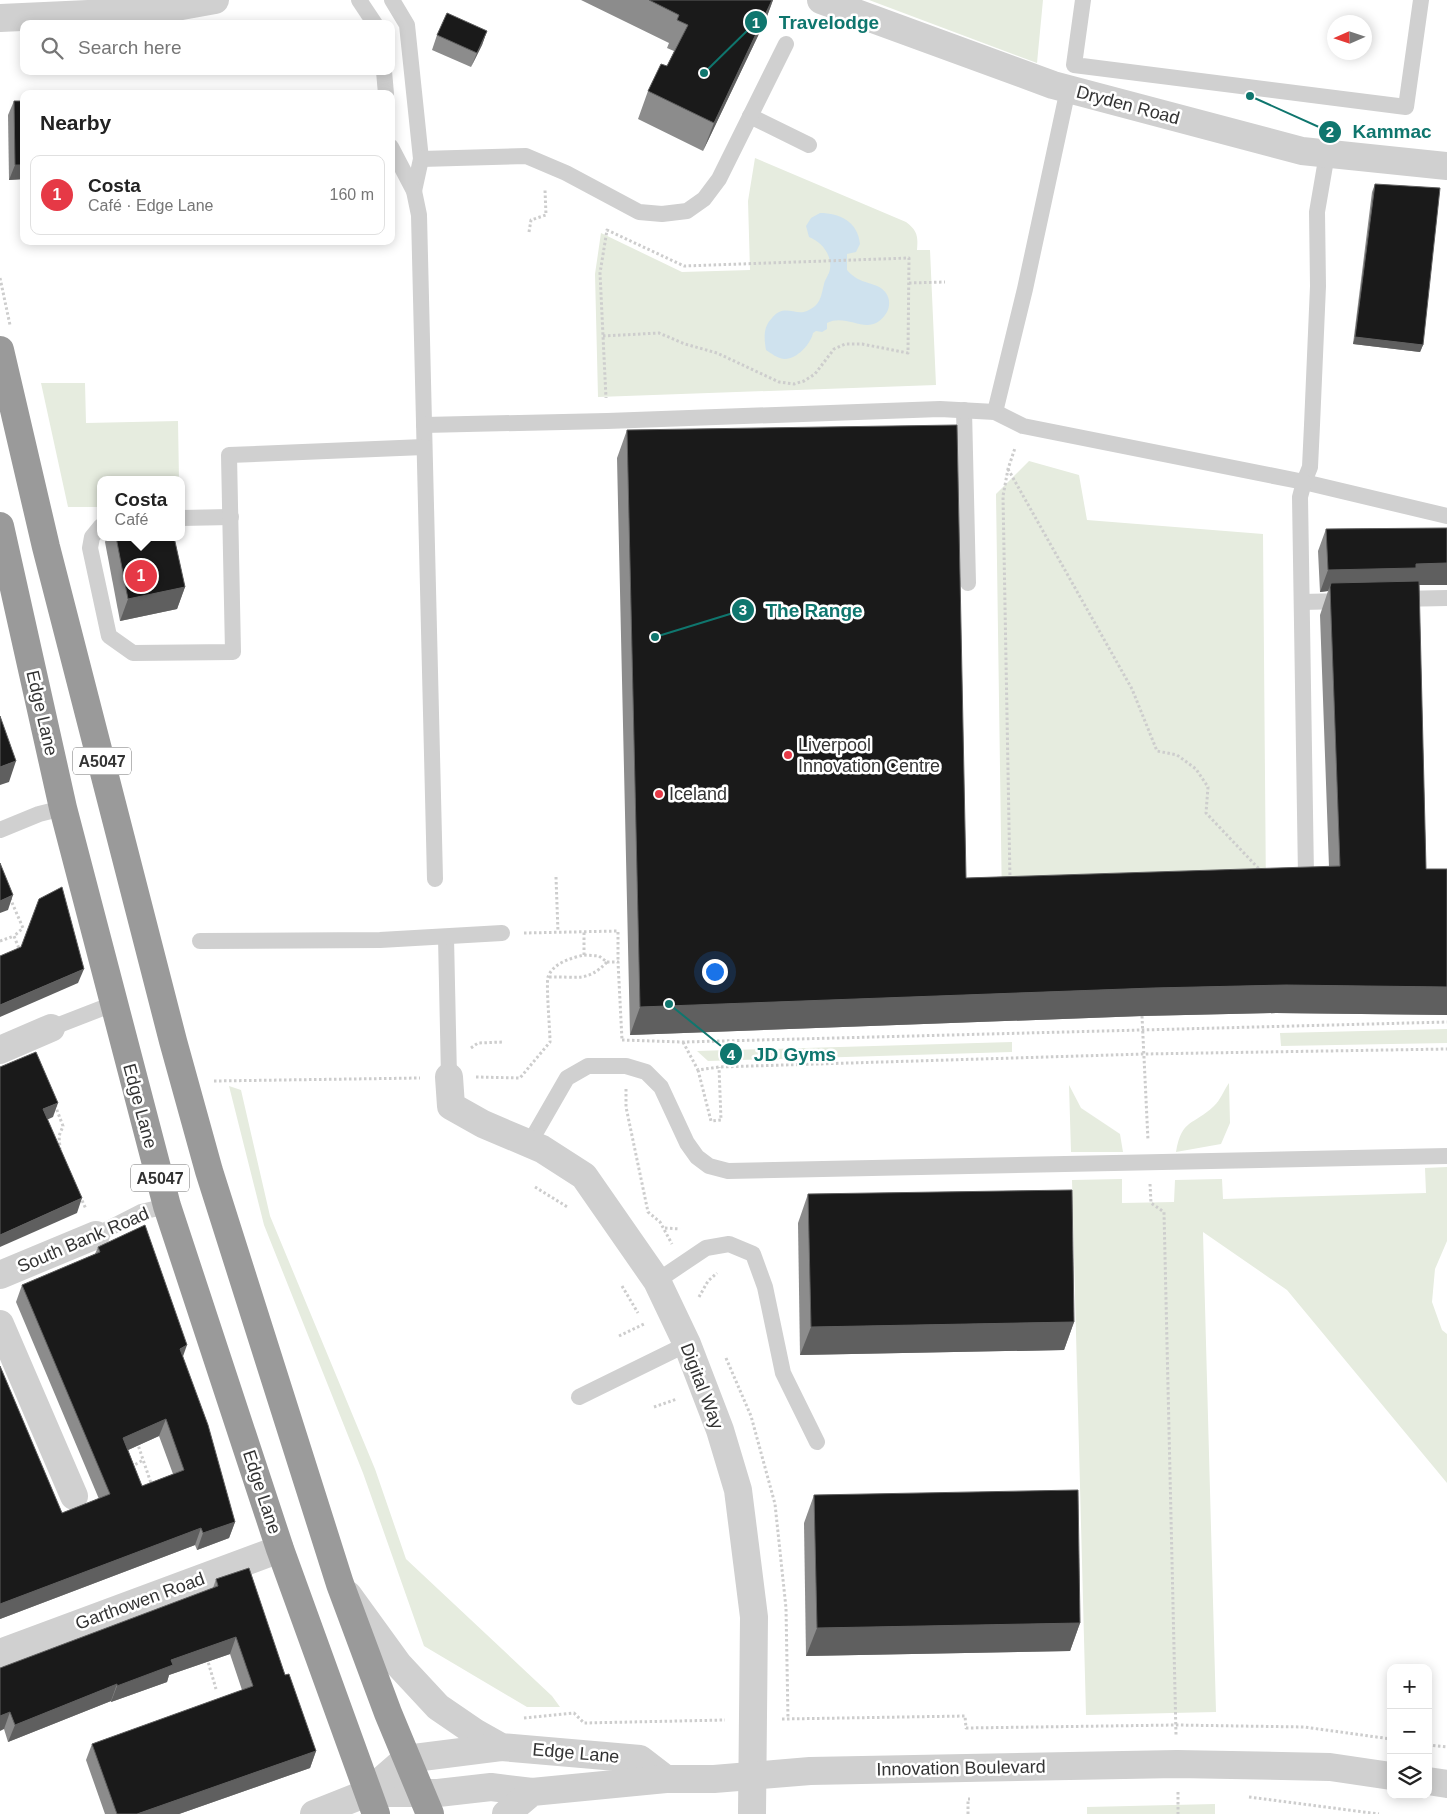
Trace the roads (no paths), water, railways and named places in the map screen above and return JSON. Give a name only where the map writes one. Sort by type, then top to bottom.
[{"type":"highway","name":"Edge Lane","points":[[0,350],[46,547],[173,1041],[186,1081],[212,1180],[340,1584],[406,1759],[425,1803]]},
{"type":"highway","name":"Edge Lane","points":[[0,526],[63,808],[167,1206],[280,1549],[372,1804]]},
{"type":"street","points":[[0,18],[154,11],[215,0]]},
{"type":"street","name":"Dryden Road","points":[[821,0],[1068,89],[1302,150],[1447,166]]},
{"type":"street","points":[[0,1050],[39,1033]]},
{"type":"street","name":"Digital Way","points":[[449,1071],[451,1106],[483,1124],[542,1149],[584,1176],[657,1281],[687,1344],[720,1430],[738,1490],[754,1617],[752,1797]]},
{"type":"street","name":"South Bank Road","points":[[0,1275],[96,1235]]},
{"type":"street","points":[[0,1324],[74,1496]]},
{"type":"street","name":"Garthowen Road","points":[[0,1653],[280,1549]]},
{"type":"street","name":"Edge Lane","points":[[340,1584],[398,1664],[438,1707],[501,1746],[640,1759],[666,1779]]},
{"type":"street","points":[[314,1814],[372,1804],[406,1759],[501,1746]]},
{"type":"street","name":"Innovation Boulevard","points":[[372,1804],[425,1803],[490,1787],[532,1792],[666,1779],[714,1779],[752,1797],[810,1771],[1177,1764],[1330,1767],[1387,1775]]},
{"type":"street","points":[[1432,1782],[1447,1784]]},
{"type":"street","points":[[506,1814],[532,1792]]},
{"type":"lane","points":[[359,0],[372,20]]},
{"type":"lane","points":[[392,0],[407,24],[421,159],[414,191]]},
{"type":"lane","points":[[1083,0],[1074,65],[1406,107],[1421,0]]},
{"type":"lane","points":[[421,159],[526,156],[639,212],[662,214],[686,211],[704,198],[719,179],[786,44]]},
{"type":"lane","points":[[384,75],[386,90]]},
{"type":"lane","points":[[995,412],[1068,89]]},
{"type":"lane","points":[[750,116],[809,145]]},
{"type":"lane","points":[[1306,876],[1300,497],[1310,467],[1318,286],[1317,212],[1327,154]]},
{"type":"lane","points":[[395,155],[414,191],[419,215],[435,879]]},
{"type":"lane","points":[[424,425],[608,421],[940,408],[995,412],[1023,426],[1304,482],[1447,516]]},
{"type":"lane","points":[[964,410],[968,583]]},
{"type":"lane","points":[[97,531],[92,537],[90,548],[109,636],[134,653],[233,652],[229,454],[424,447]]},
{"type":"lane","points":[[185,518],[231,517]]},
{"type":"lane","points":[[1379,600],[1447,598]]},
{"type":"lane","points":[[1302,602],[1360,600]]},
{"type":"lane","points":[[0,830],[39,814],[63,808]]},
{"type":"lane","points":[[200,941],[446,937],[502,934]]},
{"type":"lane","points":[[446,937],[449,1071]]},
{"type":"lane","points":[[39,1033],[113,1004]]},
{"type":"lane","points":[[529,1144],[567,1078],[588,1066],[626,1066],[646,1072],[662,1088],[687,1143],[697,1157],[709,1166],[728,1171],[1447,1156]]},
{"type":"lane","name":"South Bank Road","points":[[96,1235],[141,1212],[167,1206]]},
{"type":"lane","points":[[657,1281],[706,1248],[729,1244],[753,1254],[765,1287],[783,1373],[817,1442]]},
{"type":"lane","points":[[579,1397],[687,1344]]},
{"type":"water","points":[[820,213],[841,217],[847,220],[856,230],[860,244],[856,252],[847,254],[847,270],[857,279],[883,289],[888,298],[889,307],[880,320],[874,324],[866,325],[843,321],[827,323],[827,329],[822,332],[816,331],[813,333],[809,342],[798,354],[789,359],[784,359],[766,350],[766,329],[769,321],[781,311],[807,311],[812,309],[820,300],[830,264],[828,254],[818,242],[809,237],[806,226],[811,218]]},
{"type":"place","name":"Travelodge","points":[[704,73]]},
{"type":"place","name":"Kammac","points":[[1250,96]]},
{"type":"place","name":"Costa","points":[[141,576]]},
{"type":"place","name":"The Range","points":[[655,637]]},
{"type":"place","name":"Liverpool Innovation Centre","points":[[788,755]]},
{"type":"place","name":"Iceland","points":[[659,794]]},
{"type":"place","name":"JD Gyms","points":[[669,1004]]}]
